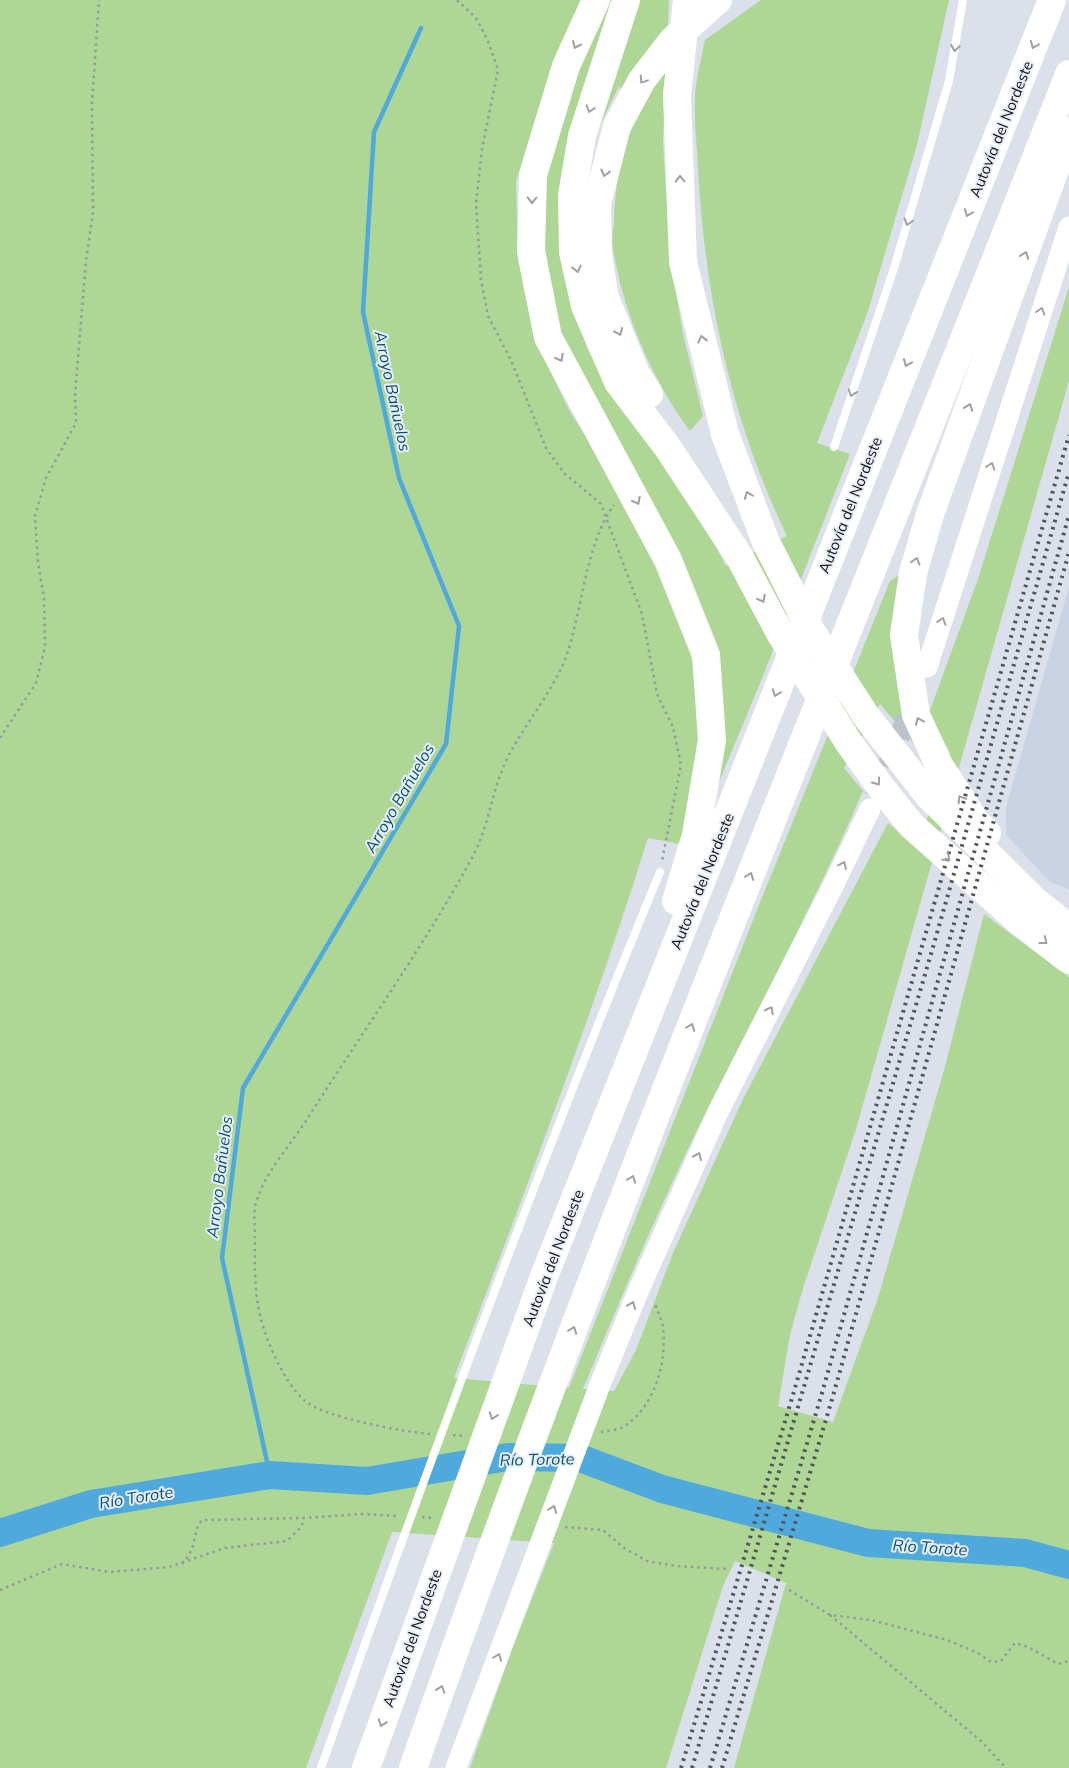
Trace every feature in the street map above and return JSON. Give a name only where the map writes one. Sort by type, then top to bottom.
[{"type":"highway","points":[[546,1274],[580,1144],[682,885],[696,835],[712,740],[706,655],[668,560],[548,337],[532,251],[533,175],[566,66],[596,0]]},
{"type":"highway","points":[[626,0],[582,136],[572,195],[573,252],[585,306],[618,382],[668,448],[739,556],[780,633],[849,743],[911,825],[1069,928]]},
{"type":"highway","points":[[687,0],[677,95],[683,262],[725,434],[765,540],[810,629],[866,716],[929,796],[1031,903],[1069,912]]},
{"type":"highway","name":"Autovía del Nordeste","points":[[366,1768],[445,1545],[546,1274],[1052,0]]},
{"type":"highway","points":[[716,1],[672,41],[642,80],[616,126],[597,204],[598,256],[605,298],[636,374],[710,486],[739,556]]},
{"type":"highway","points":[[413,1768],[490,1548],[555,1375],[757,858],[1069,74]]},
{"type":"highway","points":[[1069,131],[930,514],[913,573],[904,636],[916,715],[940,765],[1069,960]]},
{"type":"street","points":[[927,667],[1069,227]]},
{"type":"street","points":[[456,1768],[601,1382],[640,1287],[718,1112],[870,809]]},
{"type":"lane","points":[[834,447],[894,268],[949,81],[963,0]]},
{"type":"lane","points":[[321,1768],[400,1545],[467,1365],[622,964],[660,872]]},
{"type":"path","points":[[0,738],[36,683],[43,656],[45,647],[44,598],[38,563],[35,516],[46,478],[76,423],[75,395],[86,261],[93,212],[92,103],[99,0]]},
{"type":"path","points":[[457,0],[476,18],[488,41],[498,70],[482,149],[476,203],[481,280],[488,316],[511,360],[546,448],[564,474],[601,504],[642,614],[657,694],[673,727],[681,765],[660,872]]},
{"type":"path","points":[[377,1425],[331,1413],[306,1403],[286,1378],[272,1350],[258,1307],[255,1205],[268,1175],[302,1128],[426,933],[473,855],[483,833],[494,790],[509,755],[568,653],[594,551],[606,516],[629,486]]},
{"type":"path","points":[[0,1590],[62,1564],[109,1572],[170,1567],[226,1548],[287,1542],[302,1526],[303,1518]]},
{"type":"path","points":[[182,1564],[192,1554],[196,1540],[196,1528],[202,1520]]},
{"type":"path","points":[[789,1590],[830,1614],[981,1741],[1006,1768]]},
{"type":"path","points":[[830,1614],[871,1620],[947,1640],[978,1653],[991,1662],[1001,1661],[1015,1643],[1028,1647],[1058,1664],[1069,1661]]},
{"type":"shaded area","points":[[1069,587],[1069,889],[1050,882],[1006,835],[1006,807]]},
{"type":"green space","points":[[0,0],[581,0],[546,84],[516,182],[518,260],[534,338],[570,412],[636,512],[688,628],[700,724],[685,845],[648,838],[579,1042],[454,1378],[569,1388],[757,910],[890,581],[901,574],[899,688],[914,744],[880,704],[844,768],[863,791],[803,919],[682,1162],[638,1259],[583,1389],[614,1391],[636,1350],[673,1253],[743,1099],[888,823],[917,848],[950,753],[929,713],[978,579],[1069,287],[1069,381],[856,1129],[803,1288],[790,1335],[778,1406],[833,1422],[878,1298],[944,1070],[984,914],[1069,977],[1069,1768],[734,1768],[786,1583],[735,1561],[723,1586],[666,1768],[470,1768],[512,1649],[554,1543],[392,1532],[306,1768],[0,1768]]},
{"type":"green space","points":[[603,0],[615,0],[569,285],[587,348],[640,433],[692,502],[726,566],[787,536],[750,448],[724,357],[714,310],[702,216],[695,117],[696,85],[705,40],[761,0],[949,0],[917,145],[867,314],[817,443],[850,454],[763,676],[714,794],[716,676],[559,339],[545,292],[542,161]]},
{"type":"green space","points":[[636,0],[669,0],[663,142],[670,255],[683,334],[703,416],[690,431],[663,389],[641,344],[624,297],[613,249],[616,191],[620,165],[627,140],[638,115],[619,86],[600,125],[585,173]]},
{"type":"waterway","name":"Arroyo Bañuelos","points":[[270,1475],[222,1258],[243,1088],[446,744],[459,626],[399,478],[363,312],[374,132],[421,28]]},
{"type":"waterway","name":"Río Torote","points":[[0,1533],[91,1504],[270,1475],[367,1481],[508,1457],[580,1458],[662,1489],[868,1543],[1025,1553],[1069,1565]]},
{"type":"tunnel","points":[[875,797],[916,695]]},
{"type":"railway","points":[[681,1768],[795,1388],[1069,435]]},
{"type":"railway","points":[[692,1768],[931,954],[1069,472]]},
{"type":"railway","points":[[710,1768],[822,1393],[1069,515]]},
{"type":"railway","points":[[722,1768],[833,1396],[1069,552]]}]
